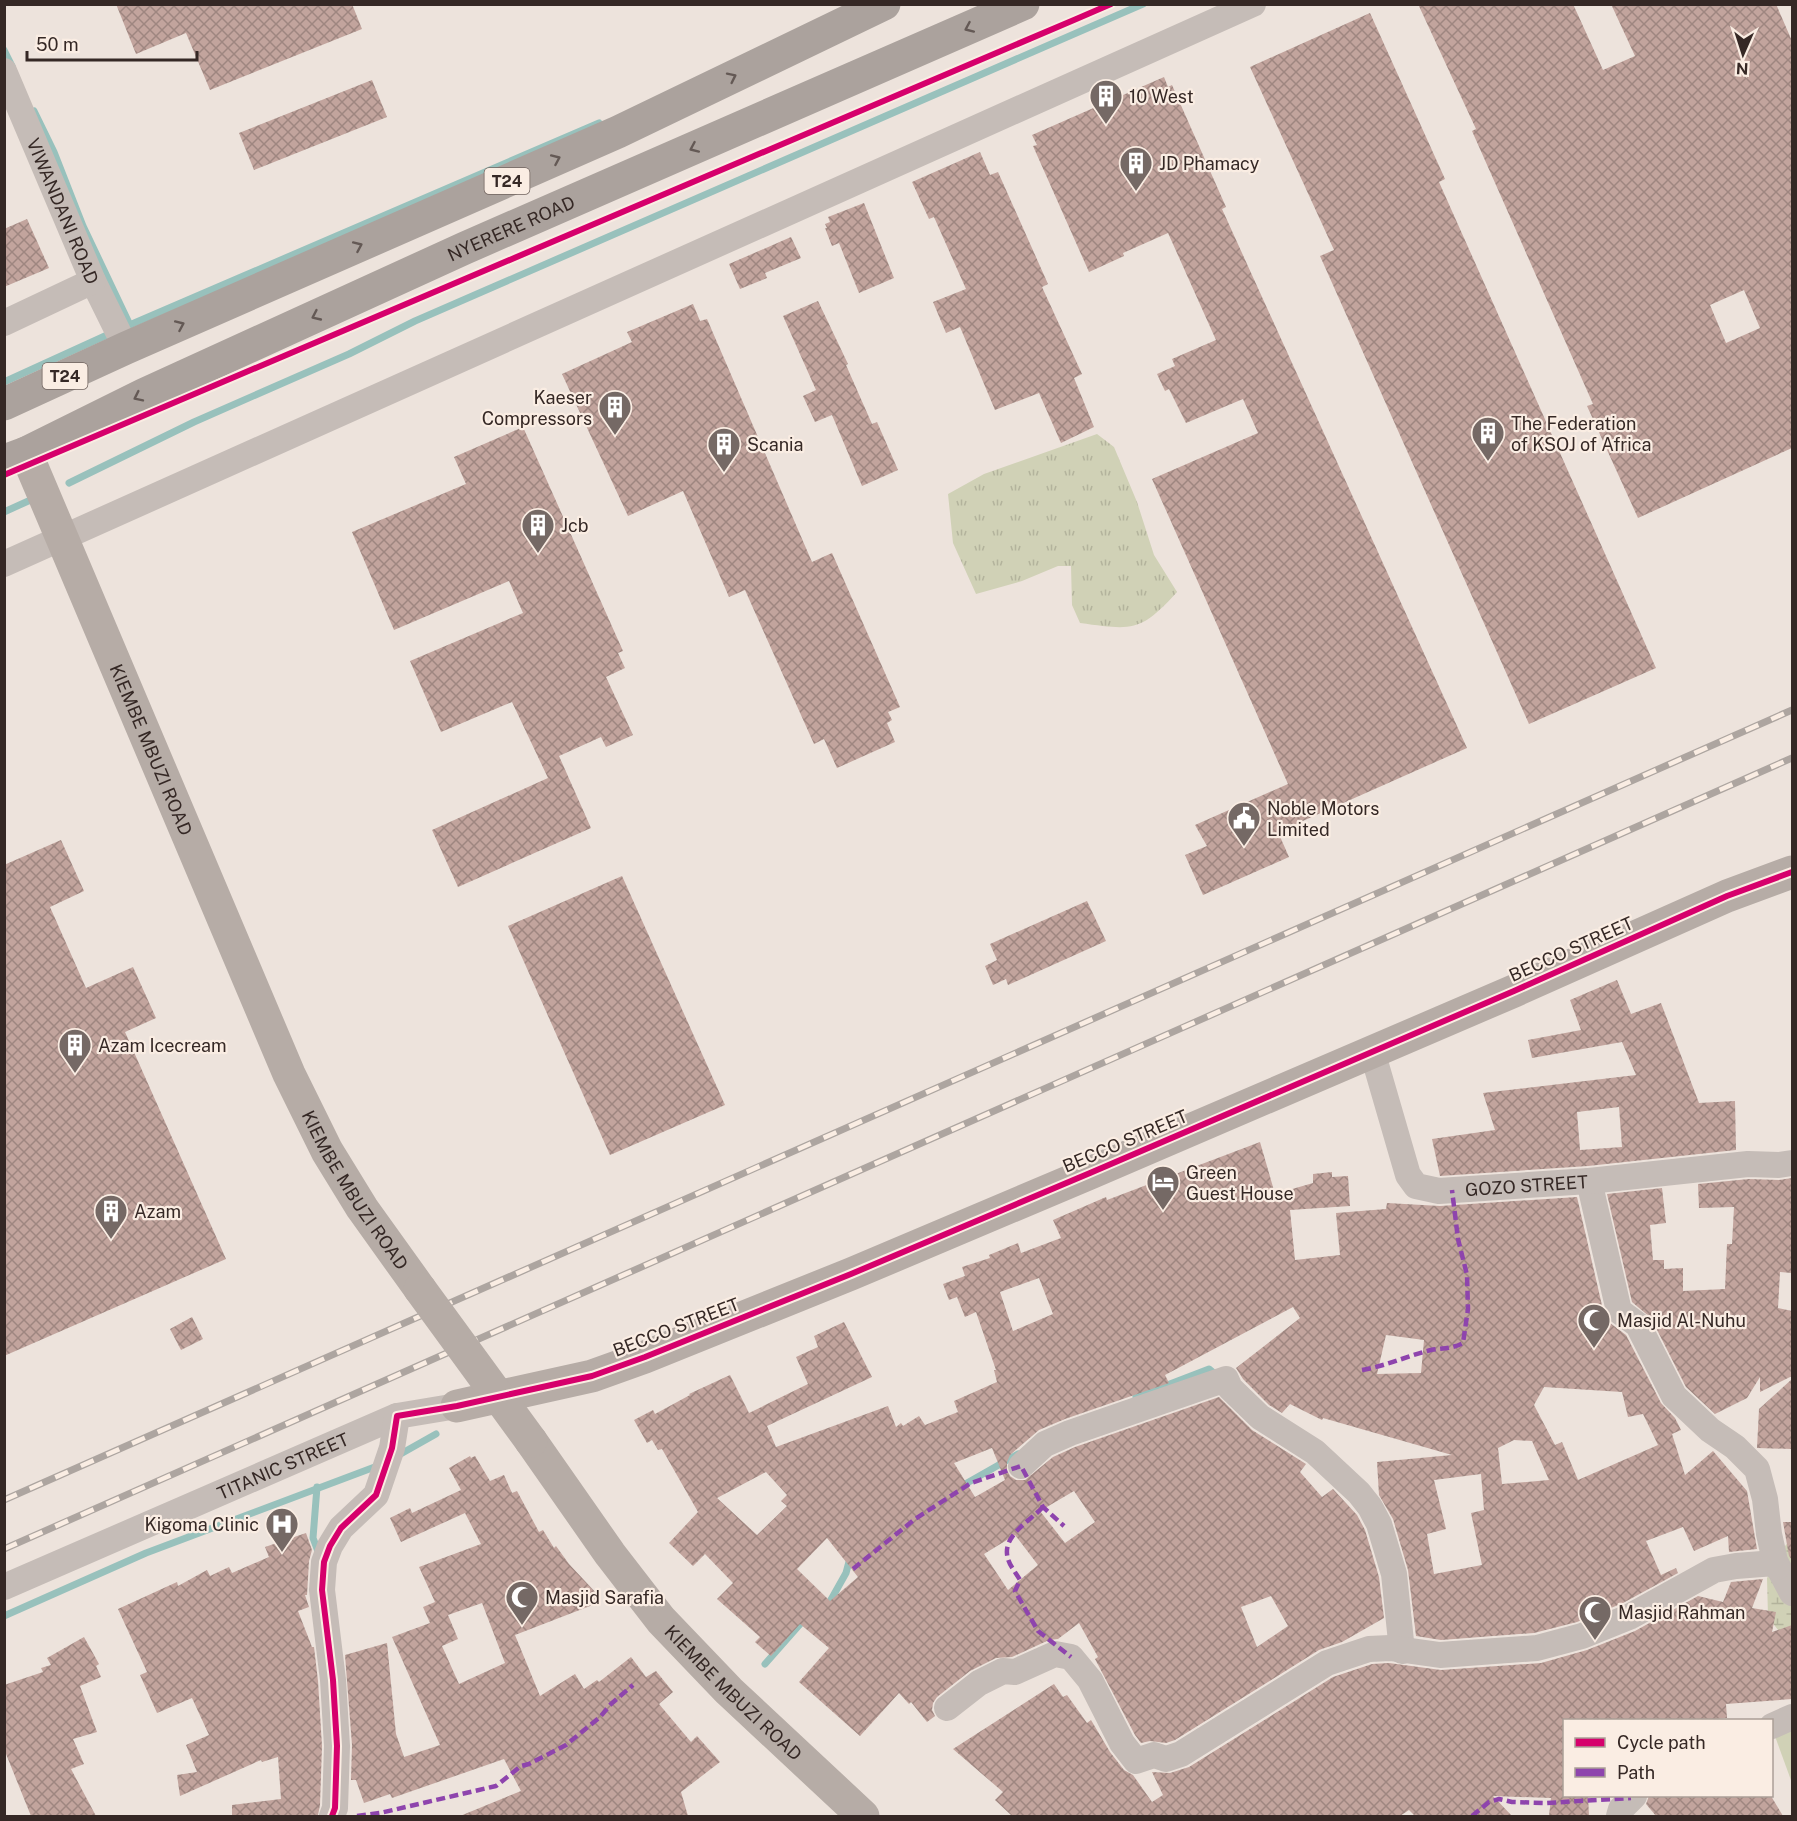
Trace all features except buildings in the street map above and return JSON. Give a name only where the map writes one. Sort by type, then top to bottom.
[{"type":"highway","name":"T24","points":[[4,404],[618,132],[884,4]]},
{"type":"highway","name":"NYERERE ROAD","points":[[15,457],[143,395],[465,248],[1023,4]]},
{"type":"main road","name":"KIEMBE MBUZI ROAD","points":[[15,457],[62,538],[289,1074],[327,1151],[362,1208],[610,1554],[661,1620],[729,1691],[863,1816]]},
{"type":"main road","name":"BECCO STREET","points":[[457,1406],[592,1376],[645,1357],[916,1246],[1514,991],[1727,896],[1792,872]]},
{"type":"street","points":[[4,564],[1253,4]]},
{"type":"street","name":"VIWANDANI ROAD","points":[[4,71],[93,281],[126,348]]},
{"type":"street","points":[[4,323],[93,281]]},
{"type":"street","name":"GOZO STREET","points":[[1372,1051],[1408,1175],[1416,1186],[1439,1191],[1589,1182],[1619,1311],[1638,1325],[1674,1396],[1710,1430],[1735,1447],[1757,1468],[1765,1499],[1768,1534],[1777,1567],[1792,1593]]},
{"type":"street","points":[[1589,1182],[1748,1164],[1792,1163]]},
{"type":"street","points":[[1021,1466],[1045,1444],[1070,1432],[1226,1379],[1230,1388],[1260,1417],[1315,1452],[1359,1493],[1370,1507],[1379,1524],[1394,1574],[1402,1651]]},
{"type":"street","name":"TITANIC STREET","points":[[4,1587],[397,1416],[457,1406]]},
{"type":"street","points":[[332,1816],[335,1808],[337,1746],[333,1680],[322,1590],[324,1562],[341,1528],[376,1495],[392,1448],[397,1416]]},
{"type":"street","points":[[947,1708],[979,1683],[1003,1671],[1015,1672],[1055,1654],[1071,1657],[1090,1680],[1122,1743],[1136,1761],[1154,1755],[1166,1759],[1181,1754],[1327,1663],[1369,1649],[1390,1648],[1440,1655],[1537,1648],[1582,1636],[1629,1617],[1714,1570],[1775,1563],[1777,1567]]},
{"type":"street","points":[[1773,1726],[1792,1717]]},
{"type":"street","points":[[1619,1816],[1633,1797]]},
{"type":"green space","points":[[1097,434],[1114,447],[1137,502],[1154,555],[1177,592],[1144,622],[1124,627],[1080,623],[1072,605],[1071,566],[1058,566],[1022,581],[976,594],[953,543],[948,494],[984,474]]},
{"type":"green space","points":[[1792,1538],[1792,1648],[1768,1617],[1767,1578],[1775,1564],[1770,1563]]},
{"type":"green space","points":[[1792,1722],[1792,1783],[1773,1731],[1773,1728]]},
{"type":"waterway","points":[[69,483],[194,422],[349,354],[415,321],[1143,4]]},
{"type":"waterway","points":[[4,50],[12,66]]},
{"type":"waterway","points":[[34,111],[54,152],[83,226],[130,325]]},
{"type":"waterway","points":[[4,382],[118,330],[599,123]]},
{"type":"waterway","points":[[4,512],[35,498]]},
{"type":"waterway","points":[[1136,1397],[1209,1369],[1216,1375]]},
{"type":"waterway","points":[[397,1456],[436,1434]]},
{"type":"waterway","points":[[960,1487],[1018,1454]]},
{"type":"waterway","points":[[4,1616],[146,1553],[380,1465]]},
{"type":"waterway","points":[[317,1487],[313,1538],[319,1554]]},
{"type":"waterway","points":[[828,1605],[846,1573],[850,1558]]},
{"type":"waterway","points":[[765,1664],[802,1622],[807,1623]]},
{"type":"railway","points":[[4,1500],[1792,710]]},
{"type":"railway","points":[[4,1549],[1792,758]]},
{"type":"marked path","points":[[1362,1370],[1463,1343],[1468,1309],[1467,1275],[1458,1239],[1452,1190]]},
{"type":"marked path","points":[[853,1569],[915,1519],[971,1483],[1021,1466],[1043,1507],[1064,1526]]},
{"type":"marked path","points":[[1043,1507],[1012,1536],[1007,1551],[1008,1559],[1020,1580],[1015,1591],[1038,1631],[1071,1657]]},
{"type":"marked path","points":[[357,1816],[380,1813],[496,1786],[521,1766],[566,1745],[600,1717],[633,1685]]},
{"type":"marked path","points":[[1472,1816],[1489,1802],[1499,1799],[1512,1802],[1546,1803],[1631,1798]]},
{"type":"cycle path","points":[[4,475],[1111,4]]},
{"type":"cycle path","points":[[332,1816],[335,1808],[337,1746],[333,1680],[322,1590],[324,1562],[341,1528],[376,1495],[392,1448],[397,1416],[457,1406],[592,1376],[645,1357],[851,1274],[1090,1173],[1514,991],[1727,896],[1792,872]]},
{"type":"place","name":"10 West","points":[[1106,125]]},
{"type":"place","name":"JD Phamacy","points":[[1136,192]]},
{"type":"place","name":"Kaeser Compressors","points":[[615,436]]},
{"type":"place","name":"The Federation of KSOJ of Africa","points":[[1488,462]]},
{"type":"place","name":"Scania","points":[[724,473]]},
{"type":"place","name":"Jcb","points":[[538,554]]},
{"type":"place","name":"Noble Motors Limited","points":[[1244,847]]},
{"type":"place","name":"Azam Icecream","points":[[75,1074]]},
{"type":"place","name":"Green Guest House","points":[[1163,1211]]},
{"type":"place","name":"Azam","points":[[111,1240]]},
{"type":"place","name":"Masjid Al-Nuhu","points":[[1594,1349]]},
{"type":"place","name":"Kigoma Clinic","points":[[282,1553]]},
{"type":"place","name":"Masjid Sarafia","points":[[522,1626]]},
{"type":"place","name":"Masjid Rahman","points":[[1595,1641]]}]
